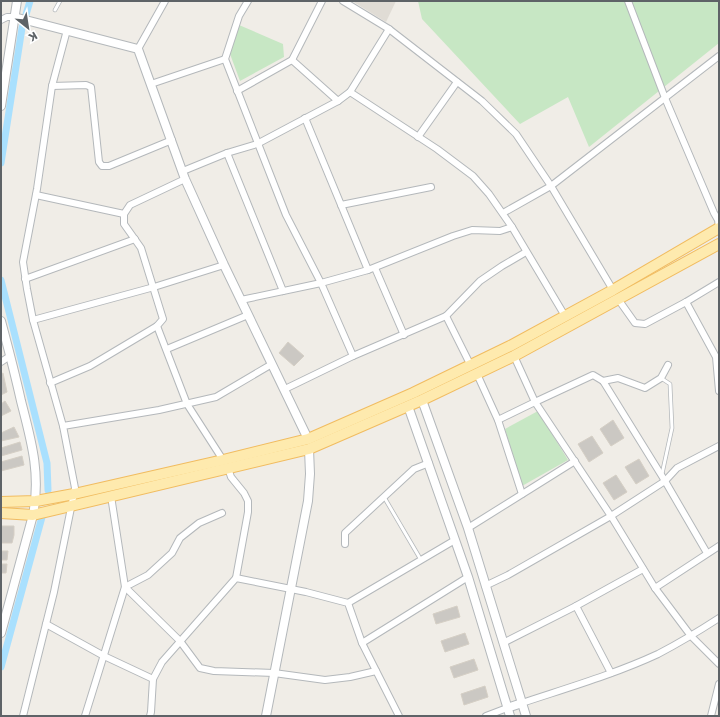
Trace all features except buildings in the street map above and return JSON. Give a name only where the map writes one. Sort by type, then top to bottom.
[{"type":"main road","points":[[1,513],[33,514],[111,496],[226,464],[308,444],[408,406],[422,400],[474,370],[510,346],[613,290],[719,224]]},
{"type":"main road","points":[[308,444],[413,394],[514,356],[719,244]]},
{"type":"main road","points":[[1,502],[36,501],[226,464]]},
{"type":"street","points":[[1,105],[17,1]]},
{"type":"street","points":[[165,1],[138,49],[184,175],[224,265],[284,389],[308,444],[310,474],[308,501],[266,716]]},
{"type":"street","points":[[248,1],[239,16],[225,59],[286,215],[321,283],[353,356]]},
{"type":"street","points":[[237,91],[292,60],[322,1]]},
{"type":"street","points":[[343,1],[389,29],[482,101],[516,134],[551,186],[613,290]]},
{"type":"street","points":[[628,1],[665,98],[719,224]]},
{"type":"street","points":[[1,20],[7,17],[14,17],[138,49]]},
{"type":"street","points":[[50,383],[90,366],[158,326],[163,319],[141,248],[124,224],[124,214],[130,205],[227,153],[257,144],[338,101],[350,92],[389,29]]},
{"type":"street","points":[[24,716],[46,624],[75,488],[63,426],[33,320],[23,262],[36,195],[52,86],[66,30]]},
{"type":"street","points":[[503,213],[551,186],[719,56]]},
{"type":"street","points":[[151,84],[225,59]]},
{"type":"street","points":[[292,60],[338,101]]},
{"type":"street","points":[[418,137],[457,82]]},
{"type":"street","points":[[52,86],[86,85],[91,87],[99,162],[102,166],[109,166],[172,140]]},
{"type":"street","points":[[350,92],[473,176],[503,213],[565,316]]},
{"type":"street","points":[[305,118],[368,270]]},
{"type":"street","points":[[227,153],[283,291]]},
{"type":"street","points":[[341,205],[431,187]]},
{"type":"street","points":[[36,195],[124,214]]},
{"type":"street","points":[[241,300],[321,283],[375,268],[453,236],[472,230],[500,231],[512,227]]},
{"type":"street","points":[[25,279],[135,239]]},
{"type":"street","points":[[284,389],[353,356],[446,316],[480,281],[526,252]]},
{"type":"street","points":[[33,320],[154,287],[224,265]]},
{"type":"street","points":[[375,268],[404,335]]},
{"type":"street","points":[[618,299],[635,323],[646,324],[719,282]]},
{"type":"street","points":[[686,302],[716,357],[719,391]]},
{"type":"street","points":[[167,349],[248,315]]},
{"type":"street","points":[[446,316],[498,420],[522,494]]},
{"type":"street","points":[[1,321],[31,439],[36,470],[36,501],[3,618],[1,633]]},
{"type":"street","points":[[158,326],[188,404],[226,464],[231,477],[244,492],[248,501],[248,512],[236,578],[162,662],[153,679],[150,714],[158,716]]},
{"type":"street","points":[[1,362],[10,356]]},
{"type":"street","points":[[514,356],[535,402],[611,516],[655,588],[691,636],[719,664]]},
{"type":"street","points":[[63,426],[159,410],[216,397],[272,364]]},
{"type":"street","points":[[604,381],[618,378],[645,388],[661,378],[668,365]]},
{"type":"street","points":[[498,420],[593,374],[604,381],[664,479],[707,554]]},
{"type":"street","points":[[422,400],[468,528],[526,716]]},
{"type":"street","points":[[408,406],[468,577],[510,716]]},
{"type":"street","points":[[485,586],[508,575],[611,516],[664,479],[677,468],[719,446]]},
{"type":"street","points":[[468,528],[575,461]]},
{"type":"street","points":[[345,544],[345,533],[414,469],[429,463]]},
{"type":"street","points":[[84,716],[125,587],[111,496]]},
{"type":"street","points":[[125,587],[148,575],[172,553],[180,538],[199,523],[222,513]]},
{"type":"street","points":[[236,578],[291,589],[348,603],[455,540]]},
{"type":"street","points":[[655,588],[719,546]]},
{"type":"street","points":[[503,643],[576,606],[643,569]]},
{"type":"street","points":[[362,643],[468,577]]},
{"type":"street","points":[[125,587],[180,641],[200,668],[214,671],[274,673],[325,680],[350,677],[376,671]]},
{"type":"street","points":[[348,603],[362,643],[399,716]]},
{"type":"street","points":[[576,606],[611,673]]},
{"type":"street","points":[[486,716],[611,673],[658,654],[691,636],[719,618]]},
{"type":"street","points":[[46,624],[104,656],[153,679]]},
{"type":"street","points":[[711,716],[719,684]]},
{"type":"lane","points":[[55,10],[60,1]]},
{"type":"lane","points":[[661,378],[670,384],[672,428],[664,479]]},
{"type":"lane","points":[[384,497],[421,560]]},
{"type":"shaded area","points":[[352,1],[396,1],[386,22]]},
{"type":"green space","points":[[418,1],[719,1],[719,43],[589,147],[568,97],[520,124],[422,19]]},
{"type":"green space","points":[[239,25],[283,44],[284,57],[240,81],[230,54]]},
{"type":"green space","points":[[538,411],[568,460],[522,486],[505,429]]},
{"type":"waterway","points":[[1,163],[22,28],[30,1]]},
{"type":"waterway","points":[[1,280],[47,463],[48,490]]},
{"type":"waterway","points":[[1,667],[42,517]]}]
